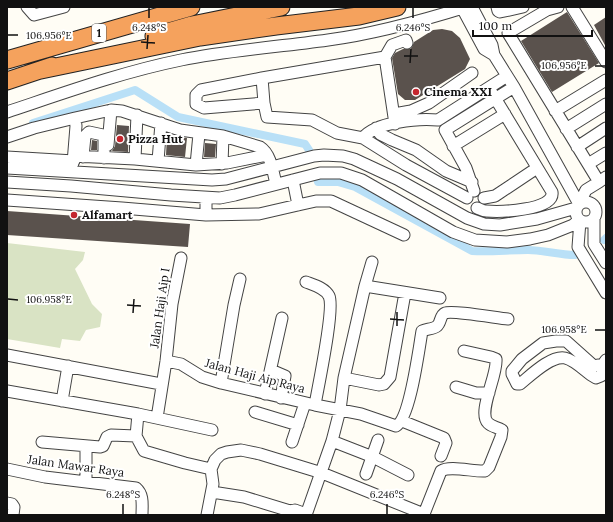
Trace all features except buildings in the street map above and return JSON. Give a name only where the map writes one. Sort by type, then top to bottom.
[{"type":"highway","name":"1","points":[[7,60],[191,7]]},
{"type":"highway","name":"1","points":[[7,81],[108,49],[192,25],[281,7]]},
{"type":"highway","points":[[41,70],[200,36],[359,16],[397,7]]},
{"type":"street","points":[[27,7],[34,15],[59,8]]},
{"type":"street","points":[[7,112],[121,75],[181,60],[226,52],[329,40],[387,29],[467,7],[484,49],[494,55],[514,87],[577,206]]},
{"type":"street","points":[[497,7],[498,11],[500,12],[524,7]]},
{"type":"street","points":[[558,7],[547,10],[508,33],[577,147],[588,164],[602,180],[586,190],[575,212],[580,220],[578,247],[606,293]]},
{"type":"street","points":[[572,7],[606,62]]},
{"type":"street","points":[[394,119],[385,56],[392,45],[406,40],[407,43]]},
{"type":"street","points":[[264,103],[204,108],[196,104],[196,95],[202,90],[385,56]]},
{"type":"street","points":[[363,138],[366,134],[376,128],[429,102],[472,73]]},
{"type":"street","points":[[394,119],[438,120],[506,76]]},
{"type":"street","points":[[262,78],[267,117],[312,120],[337,132],[363,138],[410,167],[471,191],[480,192],[484,198],[483,204],[477,208]]},
{"type":"street","points":[[556,111],[606,80]]},
{"type":"street","points":[[445,130],[514,87]]},
{"type":"street","points":[[438,120],[466,168],[471,191],[468,204],[472,207],[484,211],[503,211],[537,207],[551,199],[553,196],[552,192],[491,102],[489,88]]},
{"type":"street","points":[[566,129],[606,104]]},
{"type":"street","points":[[105,158],[111,110]]},
{"type":"street","points":[[7,137],[34,128],[75,118],[111,110],[122,111],[180,130],[199,134],[223,136],[260,147],[264,151],[272,168],[276,184]]},
{"type":"street","points":[[135,159],[137,115]]},
{"type":"street","points":[[454,146],[500,117]]},
{"type":"street","points":[[71,186],[74,161],[75,118]]},
{"type":"street","points":[[158,161],[161,123]]},
{"type":"street","points":[[7,140],[58,125],[65,126],[69,130],[74,161]]},
{"type":"street","points":[[376,128],[380,134],[416,150],[471,191]]},
{"type":"street","points":[[577,147],[606,128]]},
{"type":"street","points":[[74,161],[84,136],[89,132],[103,135],[105,158]]},
{"type":"street","points":[[196,165],[199,134]]},
{"type":"street","points":[[222,164],[223,136]]},
{"type":"street","points":[[588,164],[606,153]]},
{"type":"street","points":[[7,168],[105,158],[135,159],[196,165],[222,164],[248,160],[266,155]]},
{"type":"street","points":[[7,157],[74,161],[212,180],[226,180],[314,156],[343,156],[354,159],[402,182],[467,218],[488,225],[500,225],[537,219],[577,206],[583,202],[588,202],[596,209],[594,219],[594,244],[606,263]]},
{"type":"street","points":[[402,182],[410,167]]},
{"type":"street","points":[[484,198],[495,196],[537,168]]},
{"type":"street","points":[[7,182],[220,198],[320,173],[332,172],[354,176],[453,232],[475,240],[507,242],[530,239],[548,235],[573,225],[580,220]]},
{"type":"street","points":[[292,180],[298,205]]},
{"type":"street","points":[[122,208],[123,191]]},
{"type":"street","points":[[206,198],[206,215]]},
{"type":"street","points":[[7,200],[206,215],[259,214],[298,205],[331,201],[404,235]]},
{"type":"street","points":[[580,220],[590,222],[594,219]]},
{"type":"street","name":"Jalan Haji Aip I","points":[[157,418],[161,384],[166,361],[172,304],[181,258]]},
{"type":"street","points":[[212,492],[244,497],[272,510],[295,510],[306,515],[332,442],[340,410],[344,378],[372,262]]},
{"type":"street","points":[[221,383],[234,305],[240,279]]},
{"type":"street","points":[[292,442],[298,425],[310,404],[329,327],[331,305],[328,293],[322,288],[306,282]]},
{"type":"street","points":[[365,286],[440,298]]},
{"type":"street","points":[[344,378],[379,385],[384,384],[390,377],[405,293]]},
{"type":"street","points":[[441,456],[446,443],[444,438],[402,422],[408,407],[422,331],[438,326],[442,314],[446,312],[508,319]]},
{"type":"street","points":[[265,394],[282,318]]},
{"type":"street","points":[[556,341],[566,341],[598,367],[566,358],[560,358],[541,366],[520,384],[517,384],[512,374],[512,371],[522,359],[542,343],[556,341]]},
{"type":"street","points":[[566,341],[566,358]]},
{"type":"street","points":[[207,515],[212,492],[213,478],[211,469],[221,454],[241,450],[260,454],[322,473],[423,514],[442,470],[485,471],[489,467],[502,433],[500,429],[491,426],[485,419],[496,359],[464,351]]},
{"type":"street","points":[[7,355],[161,384]]},
{"type":"street","name":"Jalan Haji Aip Raya","points":[[166,361],[181,364],[202,377],[221,383],[281,398],[361,414],[396,426],[402,422]]},
{"type":"street","points":[[62,401],[68,366]]},
{"type":"street","points":[[271,370],[285,376],[281,398]]},
{"type":"street","points":[[456,388],[476,393],[489,393]]},
{"type":"street","points":[[7,391],[138,414],[212,430]]},
{"type":"street","points":[[255,412],[298,425]]},
{"type":"street","points":[[138,414],[136,436],[144,451],[184,463],[211,469]]},
{"type":"street","points":[[42,442],[102,447],[104,446],[107,436],[136,436]]},
{"type":"street","points":[[366,474],[378,440]]},
{"type":"street","points":[[332,442],[372,457],[408,475]]},
{"type":"street","points":[[86,446],[86,482]]},
{"type":"street","name":"Jalan Mawar Raya","points":[[7,469],[45,477],[136,488],[142,497],[142,515]]},
{"type":"street","points":[[7,503],[14,505],[13,515]]},
{"type":"green space","points":[[7,243],[85,252],[83,260],[75,269],[92,304],[102,314],[100,327],[86,330],[80,341],[62,339],[60,348],[7,339]]},
{"type":"waterway","points":[[33,123],[135,90],[178,117],[305,144],[309,150]]},
{"type":"waterway","points":[[317,178],[318,182],[338,182],[355,187],[472,251],[534,250],[575,255]]},
{"type":"place","name":"Cinema XXI","points":[[416,92]]},
{"type":"place","name":"Pizza Hut","points":[[120,139]]},
{"type":"place","name":"Alfamart","points":[[74,215]]}]
